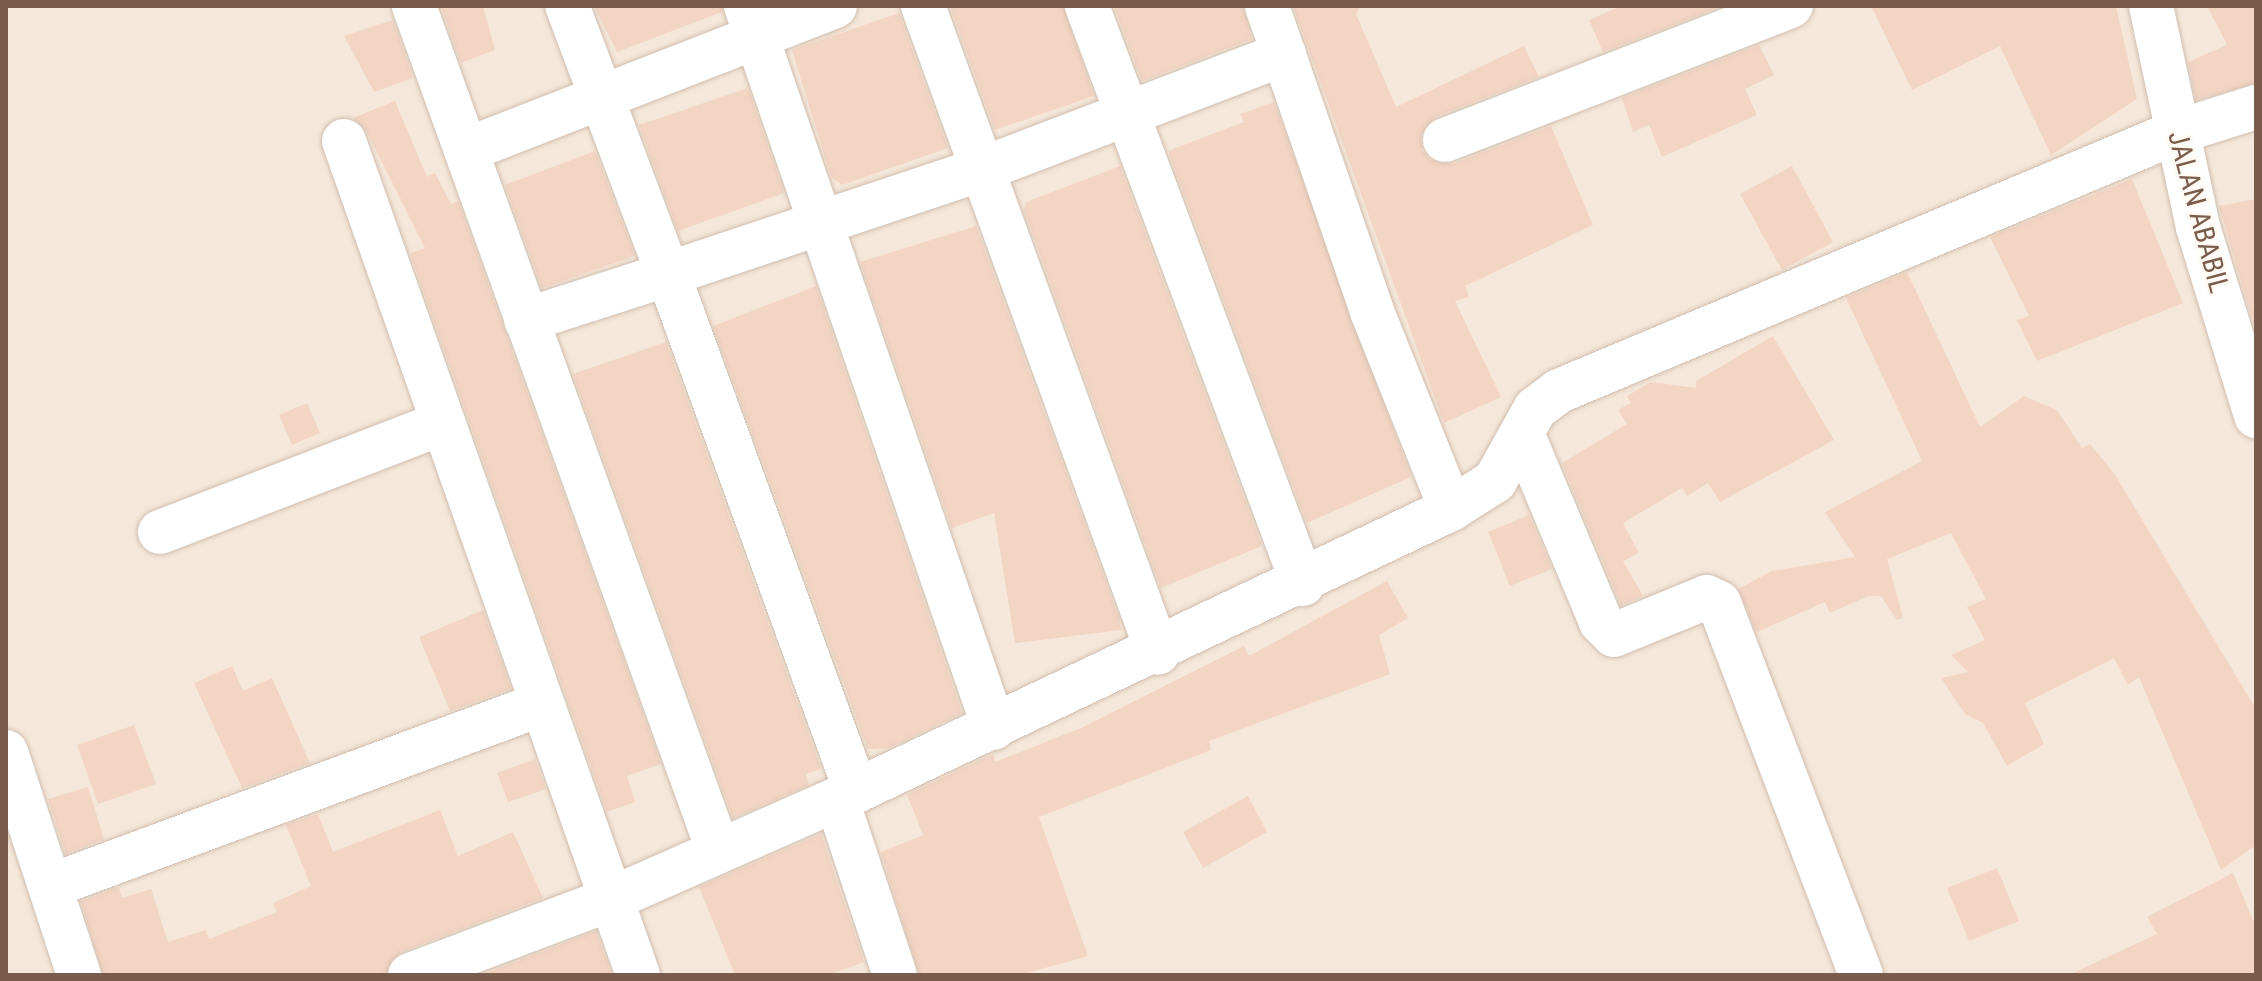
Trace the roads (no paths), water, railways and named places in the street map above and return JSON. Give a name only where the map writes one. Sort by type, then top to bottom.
[{"type":"street","points":[[414,6],[718,850]]},
{"type":"street","points":[[567,6],[668,274],[846,796],[895,975]]},
{"type":"street","points":[[466,150],[603,97],[752,21],[835,6]]},
{"type":"street","points":[[923,6],[985,168],[1158,653]]},
{"type":"street","points":[[1087,6],[1303,584]]},
{"type":"street","points":[[1267,6],[1372,311],[1451,509]]},
{"type":"street","points":[[1445,140],[1791,6]]},
{"type":"street","name":"JALAN ABABIL","points":[[2151,6],[2177,132],[2256,416]]},
{"type":"street","points":[[752,21],[994,728]]},
{"type":"street","points":[[526,320],[985,168],[1284,54]]},
{"type":"street","points":[[410,975],[611,899],[846,796],[1158,653],[1451,509],[1495,481],[1535,409],[1600,371],[2177,132],[2256,107]]},
{"type":"street","points":[[344,141],[438,425],[638,975]]},
{"type":"street","points":[[160,532],[438,425]]},
{"type":"street","points":[[1522,433],[1601,622],[1614,635],[1707,597],[1719,603],[1861,975]]},
{"type":"street","points":[[53,885],[539,705]]},
{"type":"street","points":[[6,752],[53,885],[79,975]]}]
